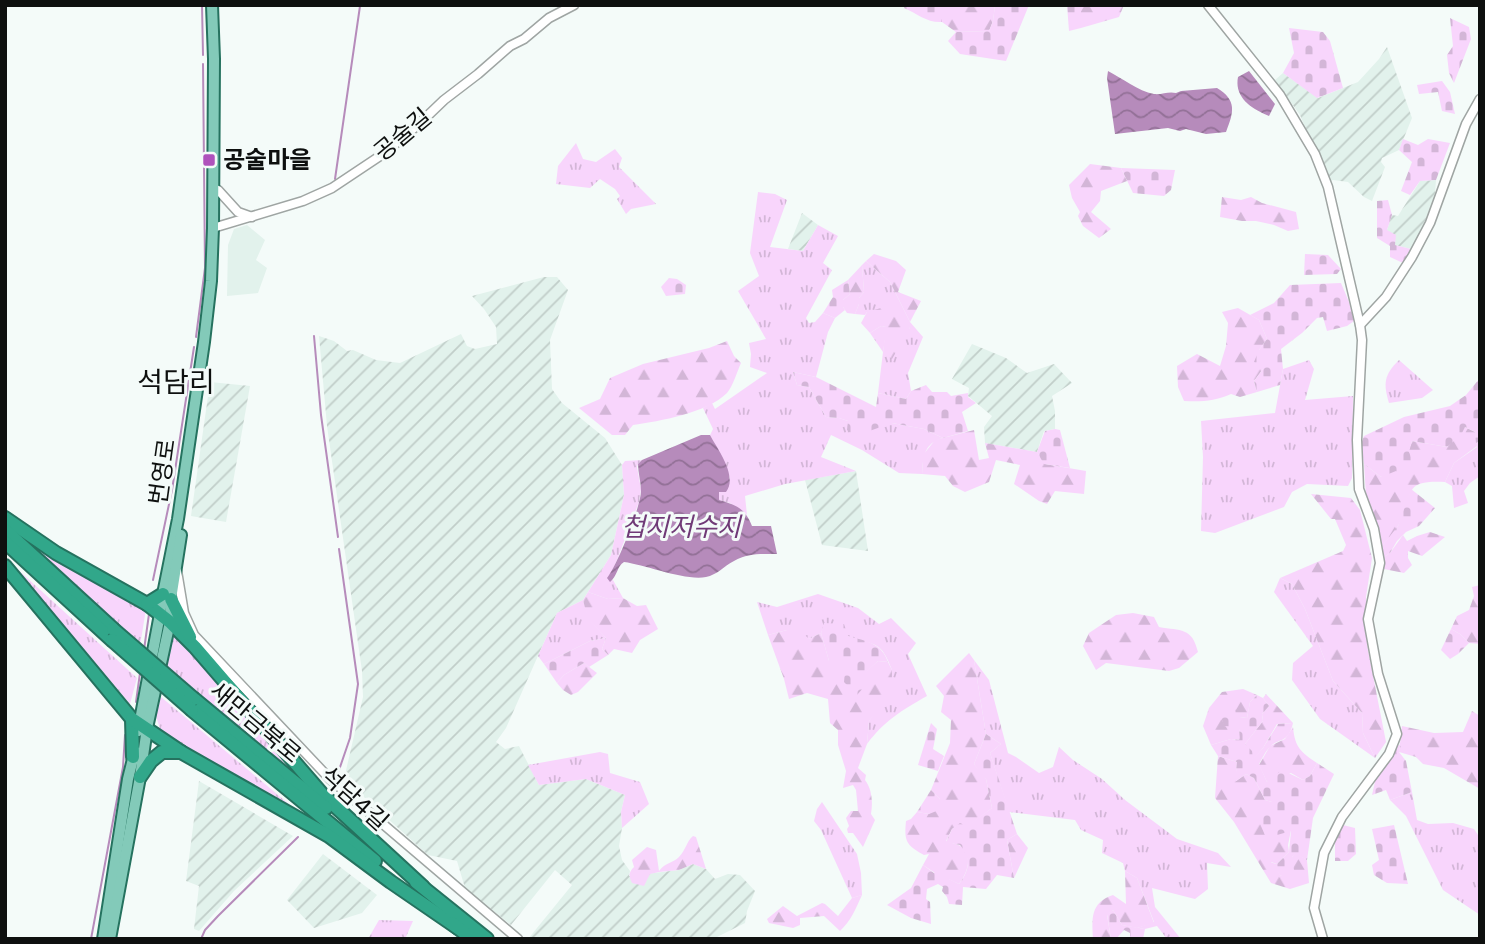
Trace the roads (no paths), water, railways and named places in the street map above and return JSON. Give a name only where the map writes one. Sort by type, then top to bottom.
[{"type":"highway","points":[[5,518],[56,554],[147,604],[165,618],[195,647],[322,794],[423,887]]},
{"type":"highway","name":"새만금북로","points":[[5,530],[113,635]]},
{"type":"highway","name":"새만금북로","points":[[5,542],[471,939]]},
{"type":"highway","points":[[5,566],[140,724],[181,752],[329,836],[458,928]]},
{"type":"highway","points":[[147,604],[167,596],[195,647]]},
{"type":"highway","name":"새만금북로","points":[[193,704],[487,939]]},
{"type":"highway","points":[[133,757],[140,724]]},
{"type":"highway","points":[[140,777],[150,761],[162,752],[181,752]]},
{"type":"main road","name":"번영로","points":[[167,596],[176,567],[215,297],[212,5]]},
{"type":"main road","name":"번영로","points":[[110,939],[140,777],[140,724],[165,618],[204,342],[218,190],[221,60],[219,5]]},
{"type":"main road","points":[[103,939],[133,757]]},
{"type":"street","name":"공술길","points":[[216,228],[315,196],[351,177],[392,147],[510,46],[573,5]]},
{"type":"street","points":[[1208,5],[1280,95],[1315,154],[1328,187],[1362,340],[1357,440],[1359,489],[1374,528],[1380,564],[1368,619],[1378,674],[1397,734],[1389,754],[1342,817],[1324,853],[1314,908],[1323,939]]},
{"type":"street","points":[[1360,325],[1386,297],[1412,257],[1430,223],[1466,124],[1480,99]]},
{"type":"street","points":[[218,190],[238,212],[252,217]]},
{"type":"street","name":"석담4길","points":[[176,567],[184,613],[194,635],[330,779],[518,939]]},
{"type":"water","points":[[1108,71],[1154,94],[1217,88],[1231,102],[1231,118],[1226,132],[1206,134],[1168,128],[1115,134]]},
{"type":"water","points":[[1249,71],[1275,104],[1269,116],[1246,102],[1239,91],[1238,77]]},
{"type":"water","name":"첩지저수지","points":[[701,435],[710,435],[722,455],[730,478],[726,492],[719,492],[719,500],[739,508],[752,526],[771,526],[777,554],[744,557],[714,574],[697,578],[624,562],[610,582],[607,578],[622,549],[640,499],[638,464]]},
{"type":"waterway","points":[[202,5],[203,55]]},
{"type":"waterway","points":[[335,179],[360,6]]},
{"type":"waterway","points":[[196,337],[205,268],[203,64]]},
{"type":"waterway","points":[[314,336],[321,415],[338,537]]},
{"type":"waterway","points":[[153,580],[172,490],[194,347]]},
{"type":"waterway","points":[[338,773],[350,738],[358,684],[339,549]]},
{"type":"waterway","points":[[144,650],[149,614]]},
{"type":"waterway","points":[[136,702],[140,673]]},
{"type":"waterway","points":[[91,939],[123,767],[125,735]]},
{"type":"waterway","points":[[201,939],[205,930],[218,916],[298,837]]},
{"type":"place","name":"공술마을","points":[[209,160]]},
{"type":"district","name":"석담리","points":[[176,383]]}]
